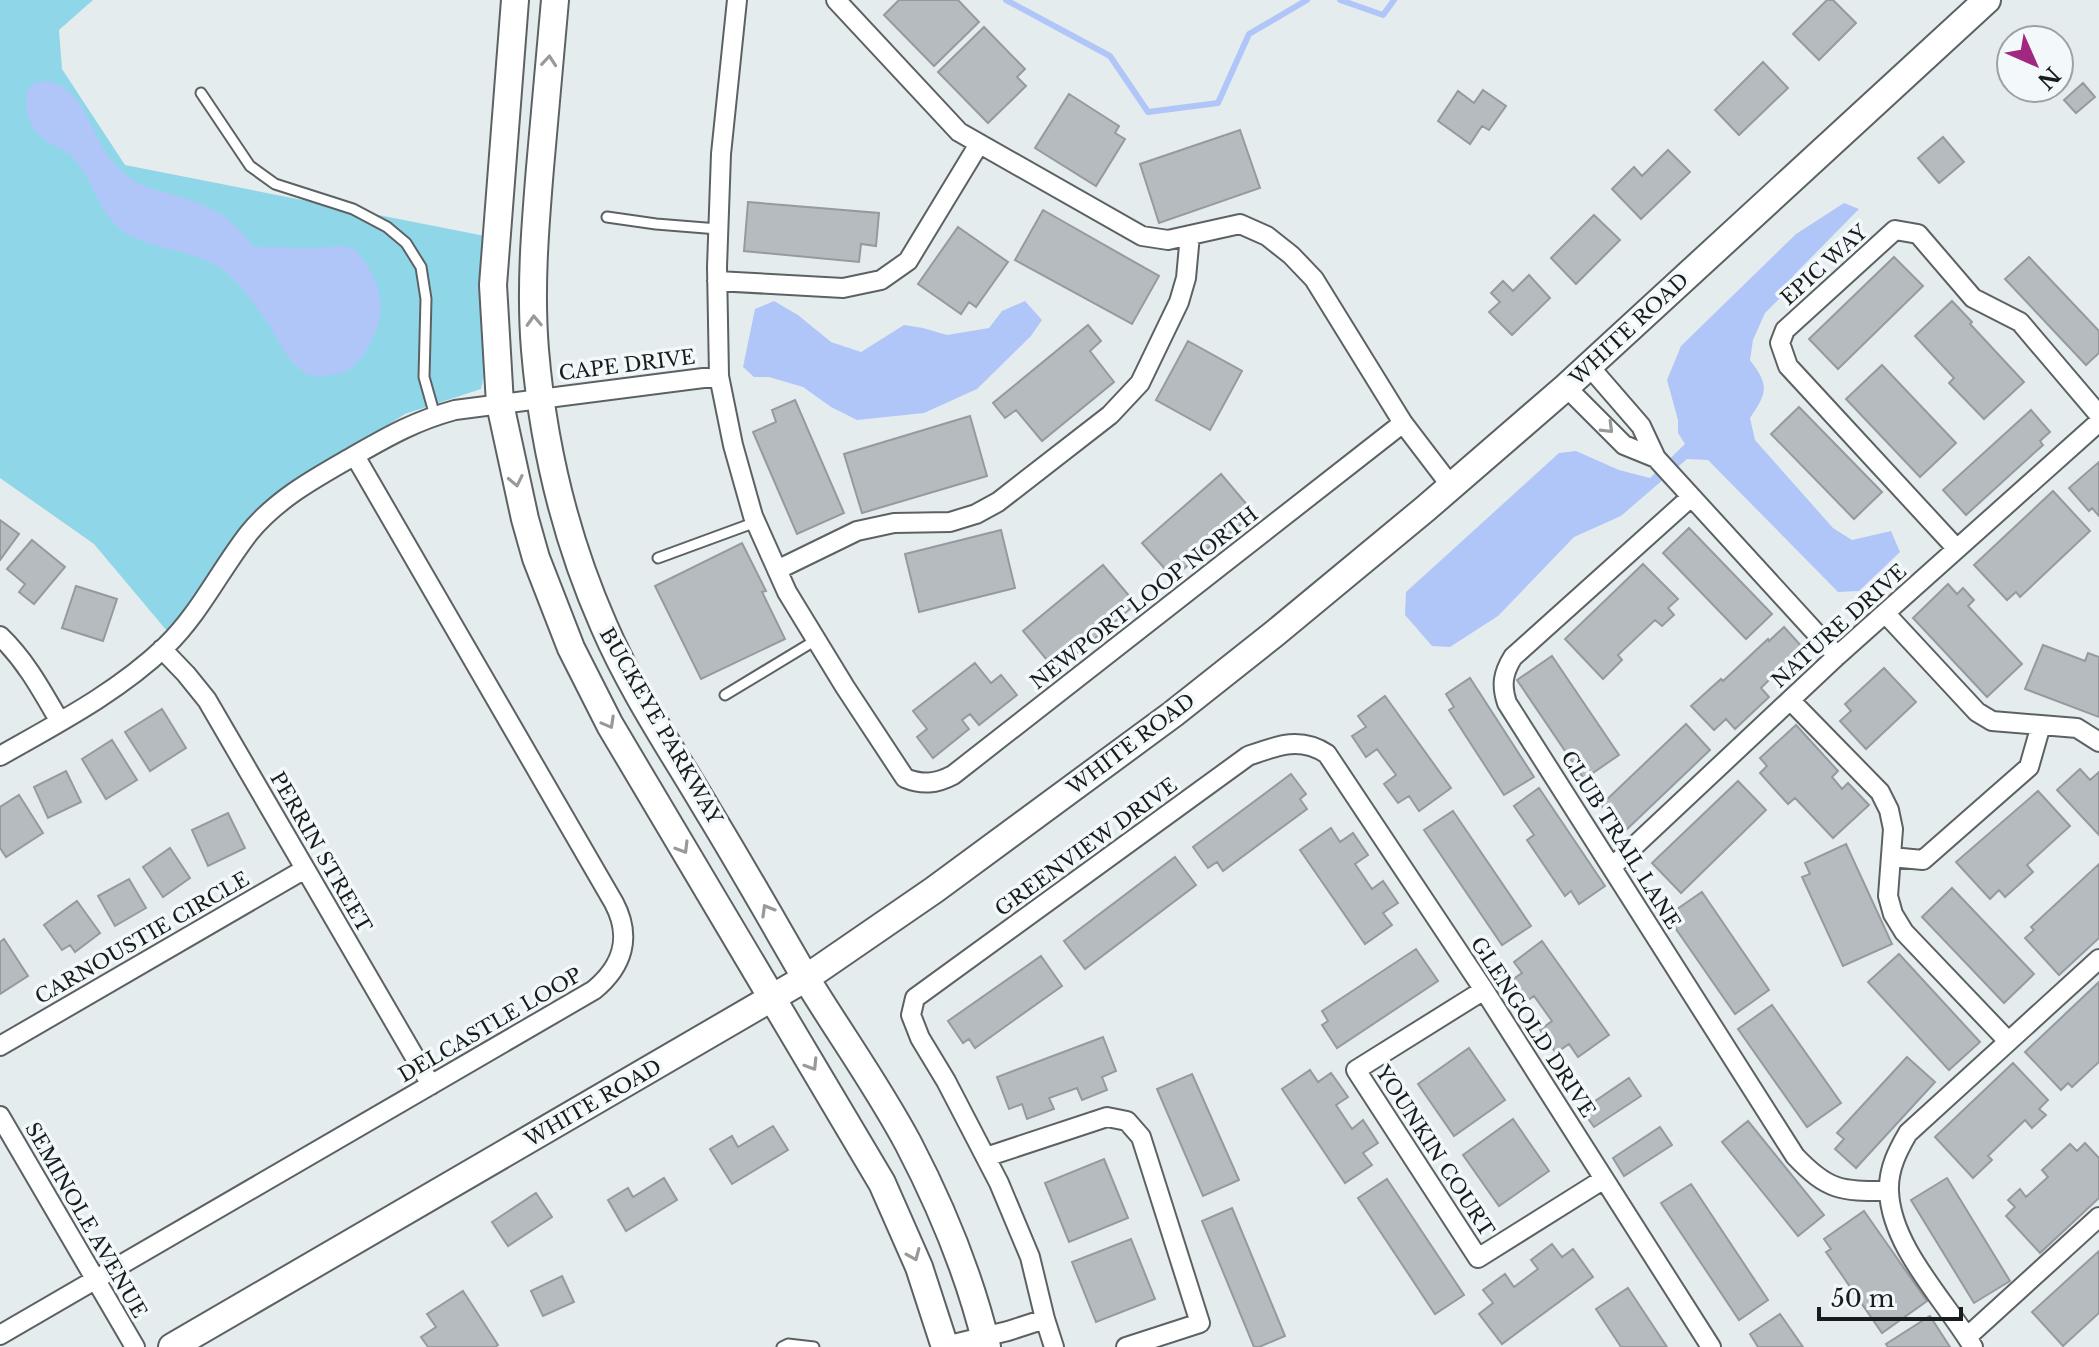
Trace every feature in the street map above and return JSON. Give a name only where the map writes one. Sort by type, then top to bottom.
[{"type":"street","name":"BUCKEYE PARKWAY","points":[[515,0],[493,285],[500,404],[541,572],[571,648],[610,725],[882,1183],[919,1267],[945,1346]]},
{"type":"street","name":"BUCKEYE PARKWAY","points":[[555,0],[533,281],[540,398],[571,538],[607,634],[646,707],[927,1180],[956,1247],[986,1342]]},
{"type":"street","points":[[737,0],[721,154],[717,281],[719,376],[733,445],[756,522],[787,592],[816,640]]},
{"type":"street","points":[[836,0],[959,132],[1142,236],[1168,240],[1240,224],[1267,236],[1314,279],[1403,423],[1451,486]]},
{"type":"street","name":"WHITE ROAD","points":[[172,1347],[806,978],[934,890],[1173,714],[1274,634],[1566,387],[1987,0]]},
{"type":"street","points":[[717,281],[843,288],[881,280],[908,261],[979,144]]},
{"type":"street","name":"EPIC WAY","points":[[1957,549],[1788,366],[1780,343],[1785,330],[1895,230],[1918,234],[1973,298],[2020,322],[2099,415]]},
{"type":"street","points":[[777,570],[857,531],[894,523],[950,522],[976,514],[998,502],[1110,415],[1140,383],[1179,302],[1186,278],[1190,235]]},
{"type":"street","points":[[1589,366],[1641,426],[1656,458],[1837,656]]},
{"type":"street","name":"CAPE DRIVE","points":[[0,756],[117,687],[162,649],[188,621],[248,534],[293,492],[413,423],[455,410],[719,376]]},
{"type":"street","points":[[1566,387],[1624,445],[1656,458]]},
{"type":"street","name":"NATURE DRIVE","points":[[1612,867],[1837,656],[2099,422]]},
{"type":"street","name":"NEWPORT LOOP NORTH","points":[[816,640],[905,778],[925,783],[940,782],[953,775],[1403,423]]},
{"type":"street","name":"DELCASTLE LOOP","points":[[0,1335],[594,990],[615,970],[624,941],[620,914],[355,456]]},
{"type":"street","name":"CLUB TRAIL LANE","points":[[1691,497],[1513,657],[1506,668],[1503,692],[1507,703],[1795,1156],[1819,1178],[1834,1186],[1848,1191],[1889,1191]]},
{"type":"street","points":[[1885,613],[1977,712],[1992,721],[2077,728],[2099,742]]},
{"type":"street","points":[[0,636],[31,672],[60,722]]},
{"type":"street","name":"PERRIN STREET","points":[[162,649],[207,700],[431,1085]]},
{"type":"street","points":[[1790,700],[1880,792],[1889,810],[1893,829],[1888,896],[1893,914],[1904,932],[2008,1041]]},
{"type":"street","points":[[1891,857],[1923,860],[2029,767],[2041,725]]},
{"type":"street","name":"GREENVIEW DRIVE","points":[[986,1157],[920,1038],[911,1015],[915,998],[1248,756],[1279,744],[1306,744]]},
{"type":"street","name":"GLENGOLD DRIVE","points":[[1306,744],[1327,754],[1484,990],[1711,1347]]},
{"type":"street","name":"CARNOUSTIE CIRCLE","points":[[0,1046],[305,869]]},
{"type":"street","points":[[2099,959],[1908,1133],[1897,1152],[1889,1191],[1906,1249],[1970,1342],[2099,1217]]},
{"type":"street","name":"YOUNKIN COURT","points":[[1484,990],[1356,1070],[1478,1258],[1604,1179]]},
{"type":"street","name":"SEMINOLE AVENUE","points":[[0,1116],[135,1347]]},
{"type":"street","points":[[1054,1347],[1030,1257],[986,1157],[1107,1117],[1127,1121],[1141,1137],[1200,1323],[1126,1347]]},
{"type":"street","points":[[945,1346],[986,1342],[1045,1319]]},
{"type":"lane","points":[[201,93],[250,166],[275,184],[353,209],[387,227],[406,243],[421,267],[426,299],[424,377],[435,416]]},
{"type":"lane","points":[[607,217],[718,229]]},
{"type":"lane","points":[[658,558],[756,522]]},
{"type":"lane","points":[[725,695],[816,640]]},
{"type":"lane","points":[[782,1347],[788,1344],[814,1347]]},
{"type":"shaded area","points":[[0,0],[93,0],[59,30],[62,69],[125,165],[485,236],[487,361],[481,389],[405,414],[260,507],[208,582],[167,631],[94,544],[0,478]]},
{"type":"shaded area","points":[[35,82],[54,83],[72,94],[106,154],[134,181],[219,213],[237,227],[253,247],[354,248],[373,276],[381,308],[375,333],[354,366],[342,373],[319,376],[300,370],[244,291],[219,267],[195,256],[133,237],[113,222],[76,161],[33,128],[27,111],[26,93]]},
{"type":"shaded area","points":[[1844,203],[1859,209],[1794,275],[1781,297],[1765,313],[1753,340],[1750,360],[1761,376],[1764,389],[1750,418],[1755,440],[1833,528],[1852,540],[1891,531],[1900,552],[1859,591],[1838,592],[1708,460],[1687,459],[1621,516],[1574,537],[1498,616],[1450,647],[1432,646],[1405,615],[1406,592],[1559,453],[1576,451],[1619,470],[1650,478],[1685,444],[1678,433],[1678,420],[1667,380],[1681,346],[1796,234]]},
{"type":"shaded area","points":[[774,301],[798,315],[831,342],[861,352],[904,325],[947,335],[989,328],[1002,311],[1025,301],[1042,320],[1031,336],[977,389],[924,413],[857,420],[831,407],[803,387],[769,377],[754,377],[743,367],[755,309]]},
{"type":"building","points":[[899,0],[958,0],[979,22],[934,66],[884,15]]},
{"type":"building","points":[[1827,0],[1833,0],[1856,23],[1819,60],[1793,34]]},
{"type":"building","points":[[984,27],[1025,69],[1017,77],[1026,86],[988,123],[938,72]]},
{"type":"building","points":[[1763,62],[1788,88],[1739,135],[1715,110]]},
{"type":"building","points":[[2083,83],[2095,97],[2076,113],[2068,104],[2075,104],[2075,90]]},
{"type":"building","points":[[1483,90],[1506,106],[1489,130],[1482,126],[1470,144],[1438,121],[1458,91],[1474,103]]},
{"type":"building","points":[[1069,94],[1119,126],[1115,133],[1125,139],[1096,186],[1035,148]]},
{"type":"building","points":[[1240,130],[1260,188],[1159,223],[1140,164]]},
{"type":"building","points":[[1943,137],[1964,162],[1939,183],[1918,158]]},
{"type":"building","points":[[1668,150],[1690,172],[1641,219],[1612,189],[1634,167],[1642,176]]},
{"type":"building","points":[[748,202],[879,213],[876,246],[861,244],[859,262],[744,251]]},
{"type":"building","points":[[1043,210],[1159,276],[1132,324],[1015,260]]},
{"type":"building","points":[[1594,215],[1620,240],[1576,284],[1551,258]]},
{"type":"building","points":[[958,227],[1008,262],[976,307],[969,302],[961,314],[918,284]]},
{"type":"building","points":[[1894,257],[1923,286],[1838,369],[1809,339]]},
{"type":"building","points":[[2029,257],[2099,331],[2099,353],[2086,365],[2005,279]]},
{"type":"building","points":[[1529,275],[1550,298],[1512,335],[1489,312],[1500,302],[1491,293],[1503,281],[1513,291]]},
{"type":"building","points":[[1952,301],[2024,382],[1984,419],[1949,383],[1954,378],[1915,336]]},
{"type":"building","points":[[1088,325],[1101,341],[1090,351],[1114,382],[1042,441],[1016,410],[1005,418],[993,403]]},
{"type":"building","points":[[1188,341],[1242,371],[1210,430],[1156,400]]},
{"type":"building","points":[[1882,365],[1956,443],[1920,477],[1846,399]]},
{"type":"building","points":[[795,400],[844,513],[797,534],[753,432],[776,422],[772,410]]},
{"type":"building","points":[[1799,407],[1882,492],[1854,519],[1771,434]]},
{"type":"building","points":[[2031,410],[2050,432],[2040,441],[2043,445],[1966,515],[1943,490]]},
{"type":"building","points":[[970,416],[987,476],[862,513],[844,454]]},
{"type":"building","points":[[2099,462],[2099,516],[2092,508],[2089,511],[2069,488]]},
{"type":"building","points":[[1221,474],[1254,513],[1173,578],[1142,543]]},
{"type":"building","points":[[2053,491],[2090,531],[2020,597],[2016,592],[2007,600],[1974,565]]},
{"type":"building","points":[[0,520],[19,534],[0,560]]},
{"type":"building","points":[[1689,528],[1772,614],[1746,639],[1663,553]]},
{"type":"building","points":[[1001,530],[1015,588],[919,612],[905,554]]},
{"type":"building","points":[[32,540],[65,567],[34,604],[19,592],[25,584],[7,569]]},
{"type":"building","points":[[742,543],[785,639],[701,679],[655,586]]},
{"type":"building","points":[[1643,564],[1678,599],[1668,608],[1674,615],[1662,626],[1655,620],[1618,655],[1622,660],[1603,679],[1565,639]]},
{"type":"building","points":[[1103,565],[1136,604],[1056,671],[1023,631]]},
{"type":"building","points":[[1948,584],[1957,594],[1963,588],[1974,600],[1968,606],[2022,664],[1987,697],[1913,618]]},
{"type":"building","points":[[76,586],[117,599],[103,641],[62,628]]},
{"type":"building","points":[[1784,627],[1803,648],[1793,658],[1801,667],[1780,686],[1772,677],[1761,688],[1769,697],[1735,729],[1726,719],[1714,730],[1691,706]]},
{"type":"building","points":[[2043,645],[2085,661],[2088,653],[2099,657],[2099,717],[2025,689]]},
{"type":"building","points":[[1552,656],[1619,755],[1584,779],[1517,680]]},
{"type":"building","points":[[975,663],[991,683],[1001,675],[1017,695],[979,725],[970,714],[962,720],[969,729],[933,758],[917,737],[927,729],[913,711]]},
{"type":"building","points":[[1884,668],[1916,702],[1866,749],[1840,721],[1851,711],[1845,704]]},
{"type":"building","points":[[1470,678],[1534,777],[1504,795],[1449,710],[1454,707],[1446,694]]},
{"type":"building","points":[[1385,696],[1451,788],[1419,811],[1409,796],[1398,803],[1384,784],[1396,775],[1377,749],[1366,757],[1352,736],[1366,727],[1358,716]]},
{"type":"building","points":[[162,709],[186,748],[150,771],[125,732]]},
{"type":"building","points":[[1686,724],[1710,750],[1625,831],[1601,805]]},
{"type":"building","points":[[1796,725],[1838,771],[1832,777],[1842,789],[1848,783],[1869,805],[1833,838],[1795,798],[1788,804],[1760,773],[1767,766],[1760,758]]},
{"type":"building","points":[[112,740],[137,780],[106,799],[82,759]]},
{"type":"building","points":[[2080,769],[2090,780],[2099,772],[2099,835],[2057,790]]},
{"type":"building","points":[[66,771],[81,802],[48,818],[34,787]]},
{"type":"building","points":[[1291,774],[1306,794],[1300,799],[1307,809],[1223,871],[1217,862],[1208,868],[1193,847]]},
{"type":"building","points":[[1738,781],[1766,810],[1681,893],[1652,863]]},
{"type":"building","points":[[1539,788],[1605,886],[1579,904],[1571,891],[1565,896],[1527,840],[1534,835],[1514,806]]},
{"type":"building","points":[[2038,791],[2070,826],[2027,865],[2033,872],[2005,897],[1999,890],[1990,899],[1956,862]]},
{"type":"building","points":[[19,795],[43,833],[6,857],[0,848],[0,807]]},
{"type":"building","points":[[1453,811],[1531,926],[1502,945],[1424,830]]},
{"type":"building","points":[[228,813],[245,848],[208,866],[192,830]]},
{"type":"building","points":[[1331,828],[1340,842],[1353,833],[1368,855],[1355,864],[1372,889],[1383,881],[1398,903],[1383,913],[1392,925],[1365,944],[1300,850]]},
{"type":"building","points":[[1846,844],[1892,944],[1843,966],[1802,877],[1810,874],[1805,863]]},
{"type":"building","points":[[170,848],[190,878],[163,897],[143,867]]},
{"type":"building","points":[[1175,857],[1196,885],[1085,969],[1064,941]]},
{"type":"building","points":[[2099,864],[2099,938],[2059,975],[2025,938],[2034,930],[2031,927]]},
{"type":"building","points":[[129,879],[146,908],[115,926],[98,896]]},
{"type":"building","points":[[1952,888],[2034,974],[2004,1003],[1922,917]]},
{"type":"building","points":[[1702,892],[1769,990],[1735,1014],[1667,916]]},
{"type":"building","points":[[77,901],[100,933],[75,952],[70,945],[62,950],[44,925]]},
{"type":"building","points":[[4,939],[28,976],[0,994],[0,942]]},
{"type":"building","points":[[1542,941],[1609,1035],[1578,1057],[1569,1044],[1556,1053],[1540,1030],[1552,1021],[1534,996],[1524,1003],[1509,982],[1522,973],[1514,962]]},
{"type":"building","points":[[1416,949],[1438,981],[1337,1048],[1322,1025],[1328,1021],[1322,1011]]},
{"type":"building","points":[[1899,954],[1980,1042],[1949,1070],[1868,982]]},
{"type":"building","points":[[1041,956],[1062,986],[975,1048],[969,1039],[963,1043],[948,1021]]},
{"type":"building","points":[[2099,982],[2099,1062],[2072,1087],[2068,1083],[2061,1090],[2025,1052]]},
{"type":"building","points":[[1772,1005],[1841,1103],[1807,1127],[1738,1029]]},
{"type":"building","points":[[1103,1037],[1116,1071],[1102,1077],[1107,1090],[1082,1100],[1077,1088],[1049,1098],[1054,1109],[1027,1119],[1022,1104],[1009,1109],[997,1077]]},
{"type":"building","points":[[1469,1048],[1505,1100],[1454,1136],[1418,1084]]},
{"type":"building","points":[[1907,1057],[1935,1082],[1856,1168],[1835,1149],[1844,1139],[1837,1133]]},
{"type":"building","points":[[2013,1063],[2048,1100],[2039,1109],[2046,1115],[2032,1128],[2025,1120],[1988,1156],[1992,1160],[1973,1178],[1935,1137]]},
{"type":"building","points":[[1310,1070],[1318,1082],[1331,1073],[1348,1097],[1336,1105],[1352,1129],[1363,1120],[1378,1143],[1363,1153],[1372,1165],[1345,1183],[1282,1089]]},
{"type":"building","points":[[1192,1074],[1239,1180],[1203,1196],[1157,1089]]},
{"type":"building","points":[[1629,1078],[1641,1096],[1594,1127],[1582,1110]]},
{"type":"building","points":[[1513,1119],[1549,1171],[1499,1206],[1463,1155]]},
{"type":"building","points":[[1748,1121],[1824,1215],[1798,1236],[1722,1142]]},
{"type":"building","points":[[773,1126],[788,1150],[732,1184],[710,1149],[732,1136],[738,1147]]},
{"type":"building","points":[[1660,1127],[1672,1145],[1624,1176],[1613,1158]]},
{"type":"building","points":[[2085,1143],[2099,1158],[2099,1198],[2040,1253],[2006,1216],[2015,1207],[2008,1200],[2020,1189],[2026,1197],[2048,1177],[2042,1170],[2070,1144],[2077,1151]]},
{"type":"building","points":[[1104,1159],[1128,1218],[1069,1242],[1045,1183]]},
{"type":"building","points":[[664,1178],[677,1200],[626,1231],[608,1200],[628,1188],[633,1197]]},
{"type":"building","points":[[1947,1178],[2010,1281],[1974,1303],[1911,1200]]},
{"type":"building","points":[[1387,1179],[1464,1295],[1435,1314],[1358,1198]]},
{"type":"building","points":[[1691,1184],[1768,1300],[1739,1320],[1661,1203]]},
{"type":"building","points":[[536,1193],[552,1217],[508,1246],[492,1222]]},
{"type":"building","points":[[1232,1208],[1285,1336],[1259,1347],[1254,1347],[1202,1221]]},
{"type":"building","points":[[1864,1211],[1927,1301],[1882,1333],[1826,1252],[1831,1249],[1824,1239]]},
{"type":"building","points":[[1131,1239],[1155,1299],[1096,1322],[1072,1262]]},
{"type":"building","points":[[1552,1244],[1562,1257],[1573,1249],[1593,1277],[1502,1344],[1479,1314],[1493,1303],[1483,1290],[1505,1274],[1514,1287],[1538,1269],[1531,1260]]},
{"type":"building","points":[[2099,1251],[2099,1313],[2063,1346],[2032,1312]]},
{"type":"building","points":[[562,1276],[574,1302],[543,1316],[531,1291]]},
{"type":"building","points":[[1628,1288],[1667,1347],[1621,1347],[1596,1309]]},
{"type":"building","points":[[463,1291],[498,1345],[428,1347],[421,1337],[436,1327],[427,1314]]},
{"type":"building","points":[[1780,1314],[1803,1347],[1758,1347],[1750,1334]]},
{"type":"building","points":[[1930,1316],[1950,1347],[1888,1347],[1886,1344]]},
{"type":"waterway","points":[[1006,0],[1110,56],[1148,112],[1218,103],[1249,34],[1307,0]]},
{"type":"waterway","points":[[1340,0],[1383,15],[1394,0]]}]
